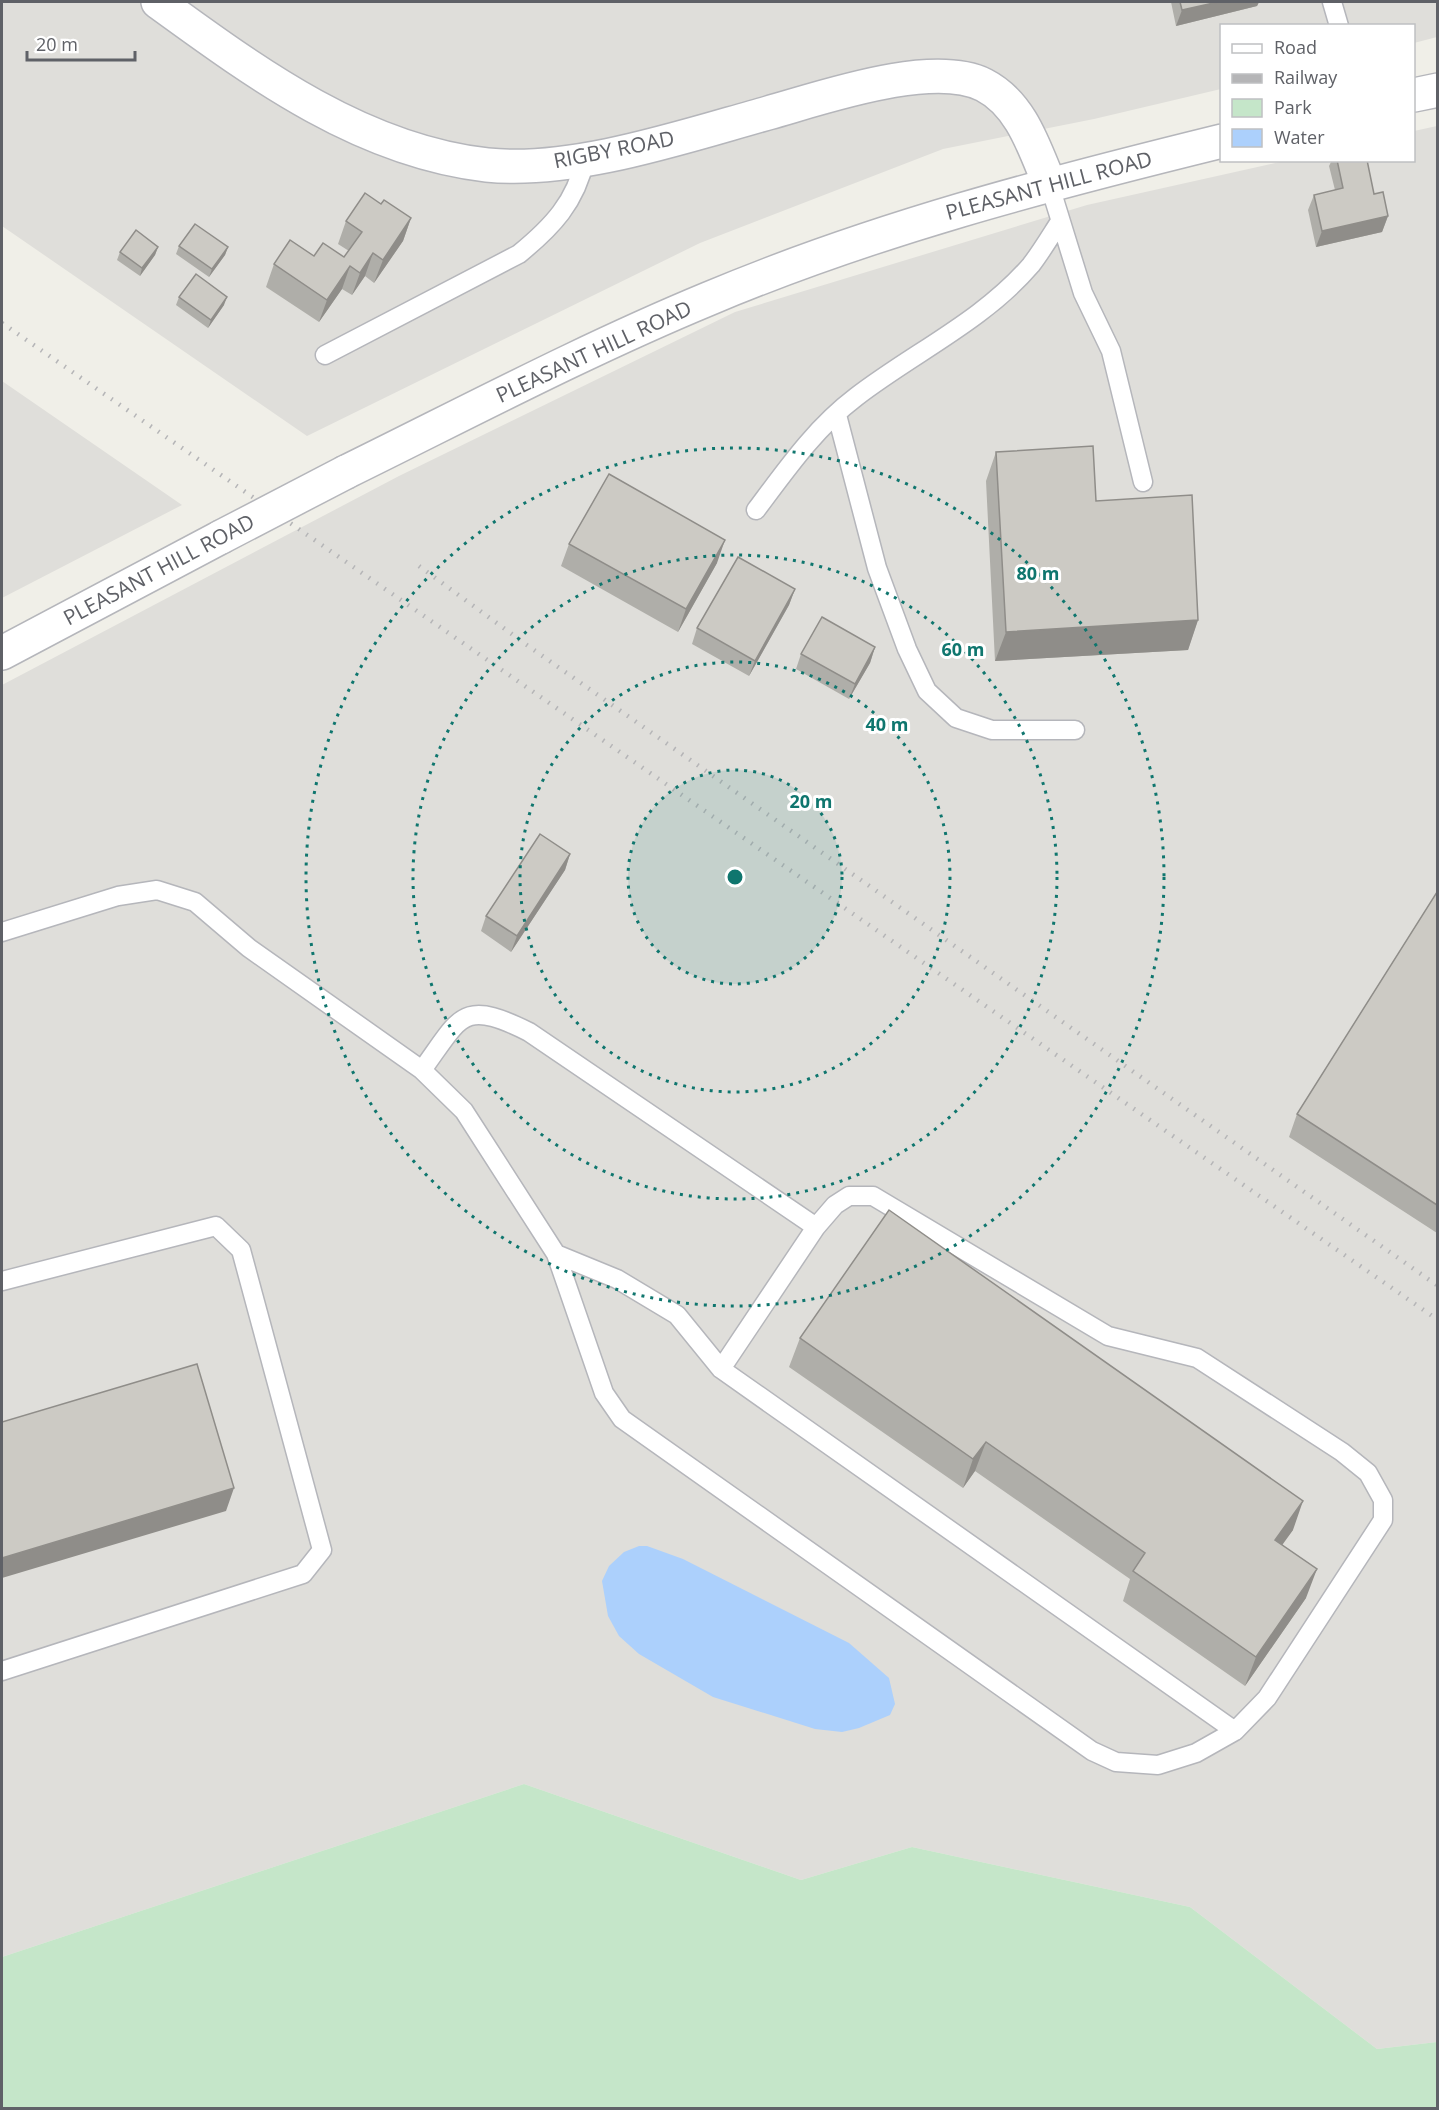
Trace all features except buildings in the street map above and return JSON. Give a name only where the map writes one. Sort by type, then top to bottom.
[{"type":"street","name":"RIGBY ROAD","points":[[158,2],[262,74],[313,105],[373,136],[433,154],[488,165],[527,165],[585,159],[699,132],[869,85],[944,76],[968,78],[985,86],[1015,111],[1031,140],[1049,183]]},
{"type":"street","points":[[1415,95],[1437,90]]},
{"type":"street","name":"PLEASANT HILL ROAD","points":[[2,653],[346,472],[614,340],[708,299],[880,234],[1049,183],[1220,141]]},
{"type":"lane","points":[[1332,2],[1338,24]]},
{"type":"lane","points":[[324,355],[519,254],[545,233],[570,202],[580,180],[585,159]]},
{"type":"lane","points":[[1049,183],[1059,223],[1083,293],[1111,351],[1143,482]]},
{"type":"lane","points":[[756,510],[803,447],[854,398],[963,324],[995,299],[1030,265],[1059,223]]},
{"type":"lane","points":[[837,415],[877,568],[907,649],[927,691],[956,718],[992,730],[1075,730]]},
{"type":"lane","points":[[2,932],[118,896],[147,891],[157,890],[195,902],[249,948],[422,1070],[464,1111],[556,1254],[604,1393],[622,1419],[1092,1751],[1116,1762],[1158,1765],[1196,1753],[1235,1731],[1267,1698],[1383,1520],[1383,1500],[1368,1473],[1342,1452],[1197,1358],[1108,1336],[873,1196],[849,1196],[835,1205],[816,1227],[722,1369]]},
{"type":"lane","points":[[422,1070],[459,1020],[479,1013],[504,1019],[529,1032],[816,1227]]},
{"type":"lane","points":[[2,1281],[216,1226],[242,1250],[322,1550],[303,1574],[2,1671]]},
{"type":"lane","points":[[556,1254],[617,1279],[677,1315],[722,1369],[1235,1731]]},
{"type":"shaded area","points":[[2,2],[1437,2],[1437,37],[1415,43],[1415,24],[1220,24],[1220,89],[1094,119],[943,149],[700,243],[307,436],[2,226]]},
{"type":"shaded area","points":[[1437,126],[1437,2042],[1377,2049],[1190,1907],[912,1847],[801,1880],[524,1784],[2,1957],[2,685],[399,476],[735,312],[1087,205],[1280,162],[1415,162],[1415,131]]},
{"type":"shaded area","points":[[2,381],[182,505],[2,598]]},
{"type":"green space","points":[[524,1784],[801,1880],[912,1847],[1190,1907],[1377,2049],[1437,2042],[1437,2108],[2,2108],[2,1957]]},
{"type":"water","points":[[639,1546],[647,1546],[683,1559],[849,1643],[889,1678],[895,1704],[890,1715],[859,1728],[842,1732],[815,1729],[713,1697],[639,1654],[619,1636],[608,1616],[602,1581],[609,1566],[624,1552]]},
{"type":"railway","points":[[2,323],[1438,1320]]},
{"type":"railway","points":[[419,566],[524,643],[1438,1286]]}]
